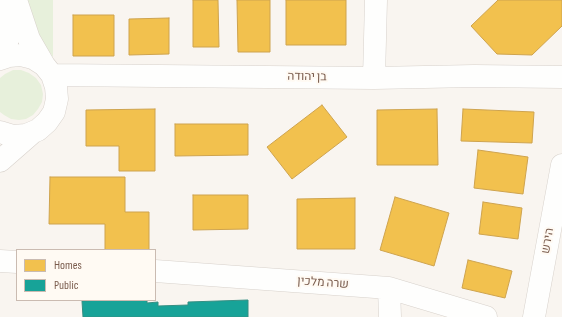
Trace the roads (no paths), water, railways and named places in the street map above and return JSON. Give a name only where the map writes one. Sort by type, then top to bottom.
[{"type":"street","points":[[0,58],[8,39],[10,0]]},
{"type":"street","points":[[0,132],[13,136],[26,135],[38,130],[47,122],[54,112],[57,99],[56,87],[48,70],[29,39],[16,0]]},
{"type":"street","points":[[374,78],[376,0]]},
{"type":"street","points":[[0,58],[21,55],[33,58],[48,70]]},
{"type":"street","name":"בן יהודה","points":[[48,70],[374,78],[474,76],[562,77]]},
{"type":"street","points":[[0,161],[32,133]]},
{"type":"street","name":"הירש","points":[[534,317],[562,165]]},
{"type":"street","points":[[0,261],[16,262]]},
{"type":"street","name":"שרה מלכין","points":[[156,271],[390,288],[486,317]]},
{"type":"street","points":[[390,288],[390,317]]}]
